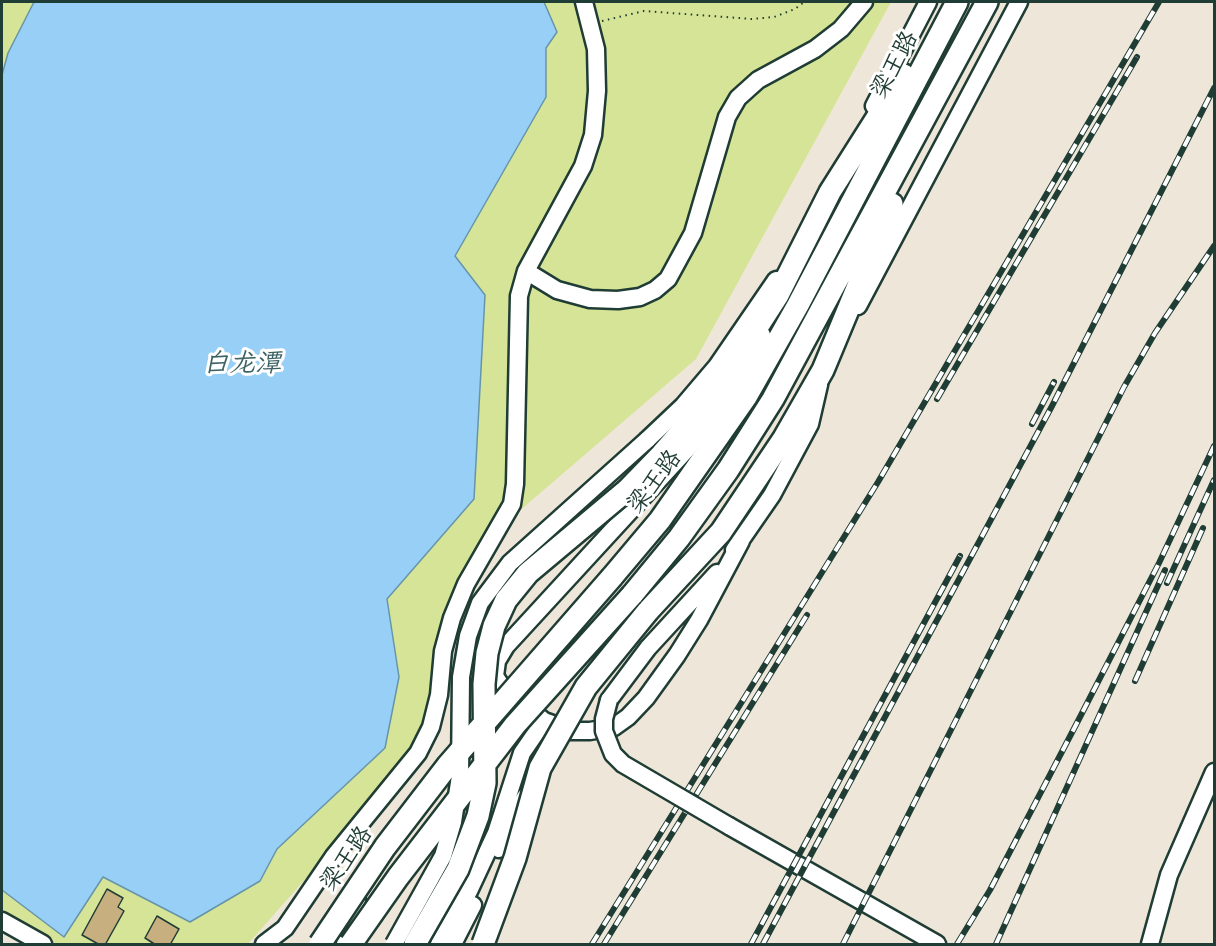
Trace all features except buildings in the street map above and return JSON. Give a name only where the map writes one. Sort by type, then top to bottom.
[{"type":"main road","points":[[415,945],[458,869],[478,816],[485,783],[487,653],[494,626],[506,600],[528,573],[627,490],[654,447],[721,381],[777,295],[830,192],[951,2]]},
{"type":"main road","name":"梁王路","points":[[320,945],[385,847],[448,765],[660,520],[746,397],[804,294],[957,2]]},
{"type":"main road","points":[[351,945],[398,877],[515,725],[632,596],[700,509],[773,399],[987,2]]},
{"type":"main road","points":[[483,945],[514,858],[540,768],[586,687],[648,611],[700,555],[740,507],[784,438],[823,370],[942,86]]},
{"type":"street","points":[[264,945],[285,928],[334,856],[418,753],[431,727],[443,651],[452,618],[466,584],[512,504],[515,484],[519,296],[526,271],[583,166],[593,135],[596,49],[584,2]]},
{"type":"street","points":[[526,271],[557,290],[590,299],[618,300],[640,297],[655,290],[668,279],[693,233],[727,117],[738,98],[758,80],[815,49],[841,29],[864,2]]},
{"type":"street","points":[[394,945],[442,856],[453,822],[460,776],[461,677],[468,636],[480,603],[510,563],[654,447],[683,406],[717,366],[788,262],[830,192],[928,2]]},
{"type":"street","points":[[937,945],[623,764],[613,754],[604,731],[604,713],[609,700],[626,675],[704,588],[741,541],[772,495],[810,424],[823,370],[900,230],[1019,2]]},
{"type":"street","points":[[345,945],[353,907],[364,889],[461,760],[467,704],[496,660],[689,447],[746,365],[764,330],[777,295]]},
{"type":"street","points":[[496,660],[495,676],[502,687],[544,721],[572,731],[614,727],[628,717],[677,656],[741,541]]},
{"type":"street","points":[[439,945],[469,891],[496,833],[522,753],[544,721]]},
{"type":"street","points":[[453,945],[540,768]]},
{"type":"street","points":[[1150,945],[1168,875],[1213,781]]},
{"type":"street","points":[[2,921],[43,945]]},
{"type":"path","points":[[591,25],[644,11],[752,20],[774,16],[804,2]]},
{"type":"green space","name":"白龙潭","points":[[2,2],[891,2],[696,359],[474,550],[418,751],[248,944],[57,944],[2,915]]},
{"type":"water","name":"白龙潭","points":[[34,2],[544,2],[557,32],[546,48],[546,97],[455,256],[485,295],[474,499],[387,599],[399,677],[385,748],[277,849],[260,881],[190,922],[103,877],[64,937],[2,890],[2,75],[8,53]]},
{"type":"railway","points":[[592,944],[878,482],[1159,2]]},
{"type":"railway","points":[[937,399],[1137,57]]},
{"type":"railway","points":[[763,944],[1052,406],[1214,88]]},
{"type":"railway","points":[[843,944],[1124,387],[1155,333],[1214,246]]},
{"type":"railway","points":[[1032,424],[1054,382]]},
{"type":"railway","points":[[957,944],[990,890],[1079,719],[1159,563],[1214,446]]},
{"type":"railway","points":[[1167,583],[1214,480]]},
{"type":"railway","points":[[1135,681],[1203,528]]},
{"type":"railway","points":[[751,944],[960,556]]},
{"type":"railway","points":[[996,944],[1165,570]]},
{"type":"railway","points":[[604,944],[807,615]]}]
